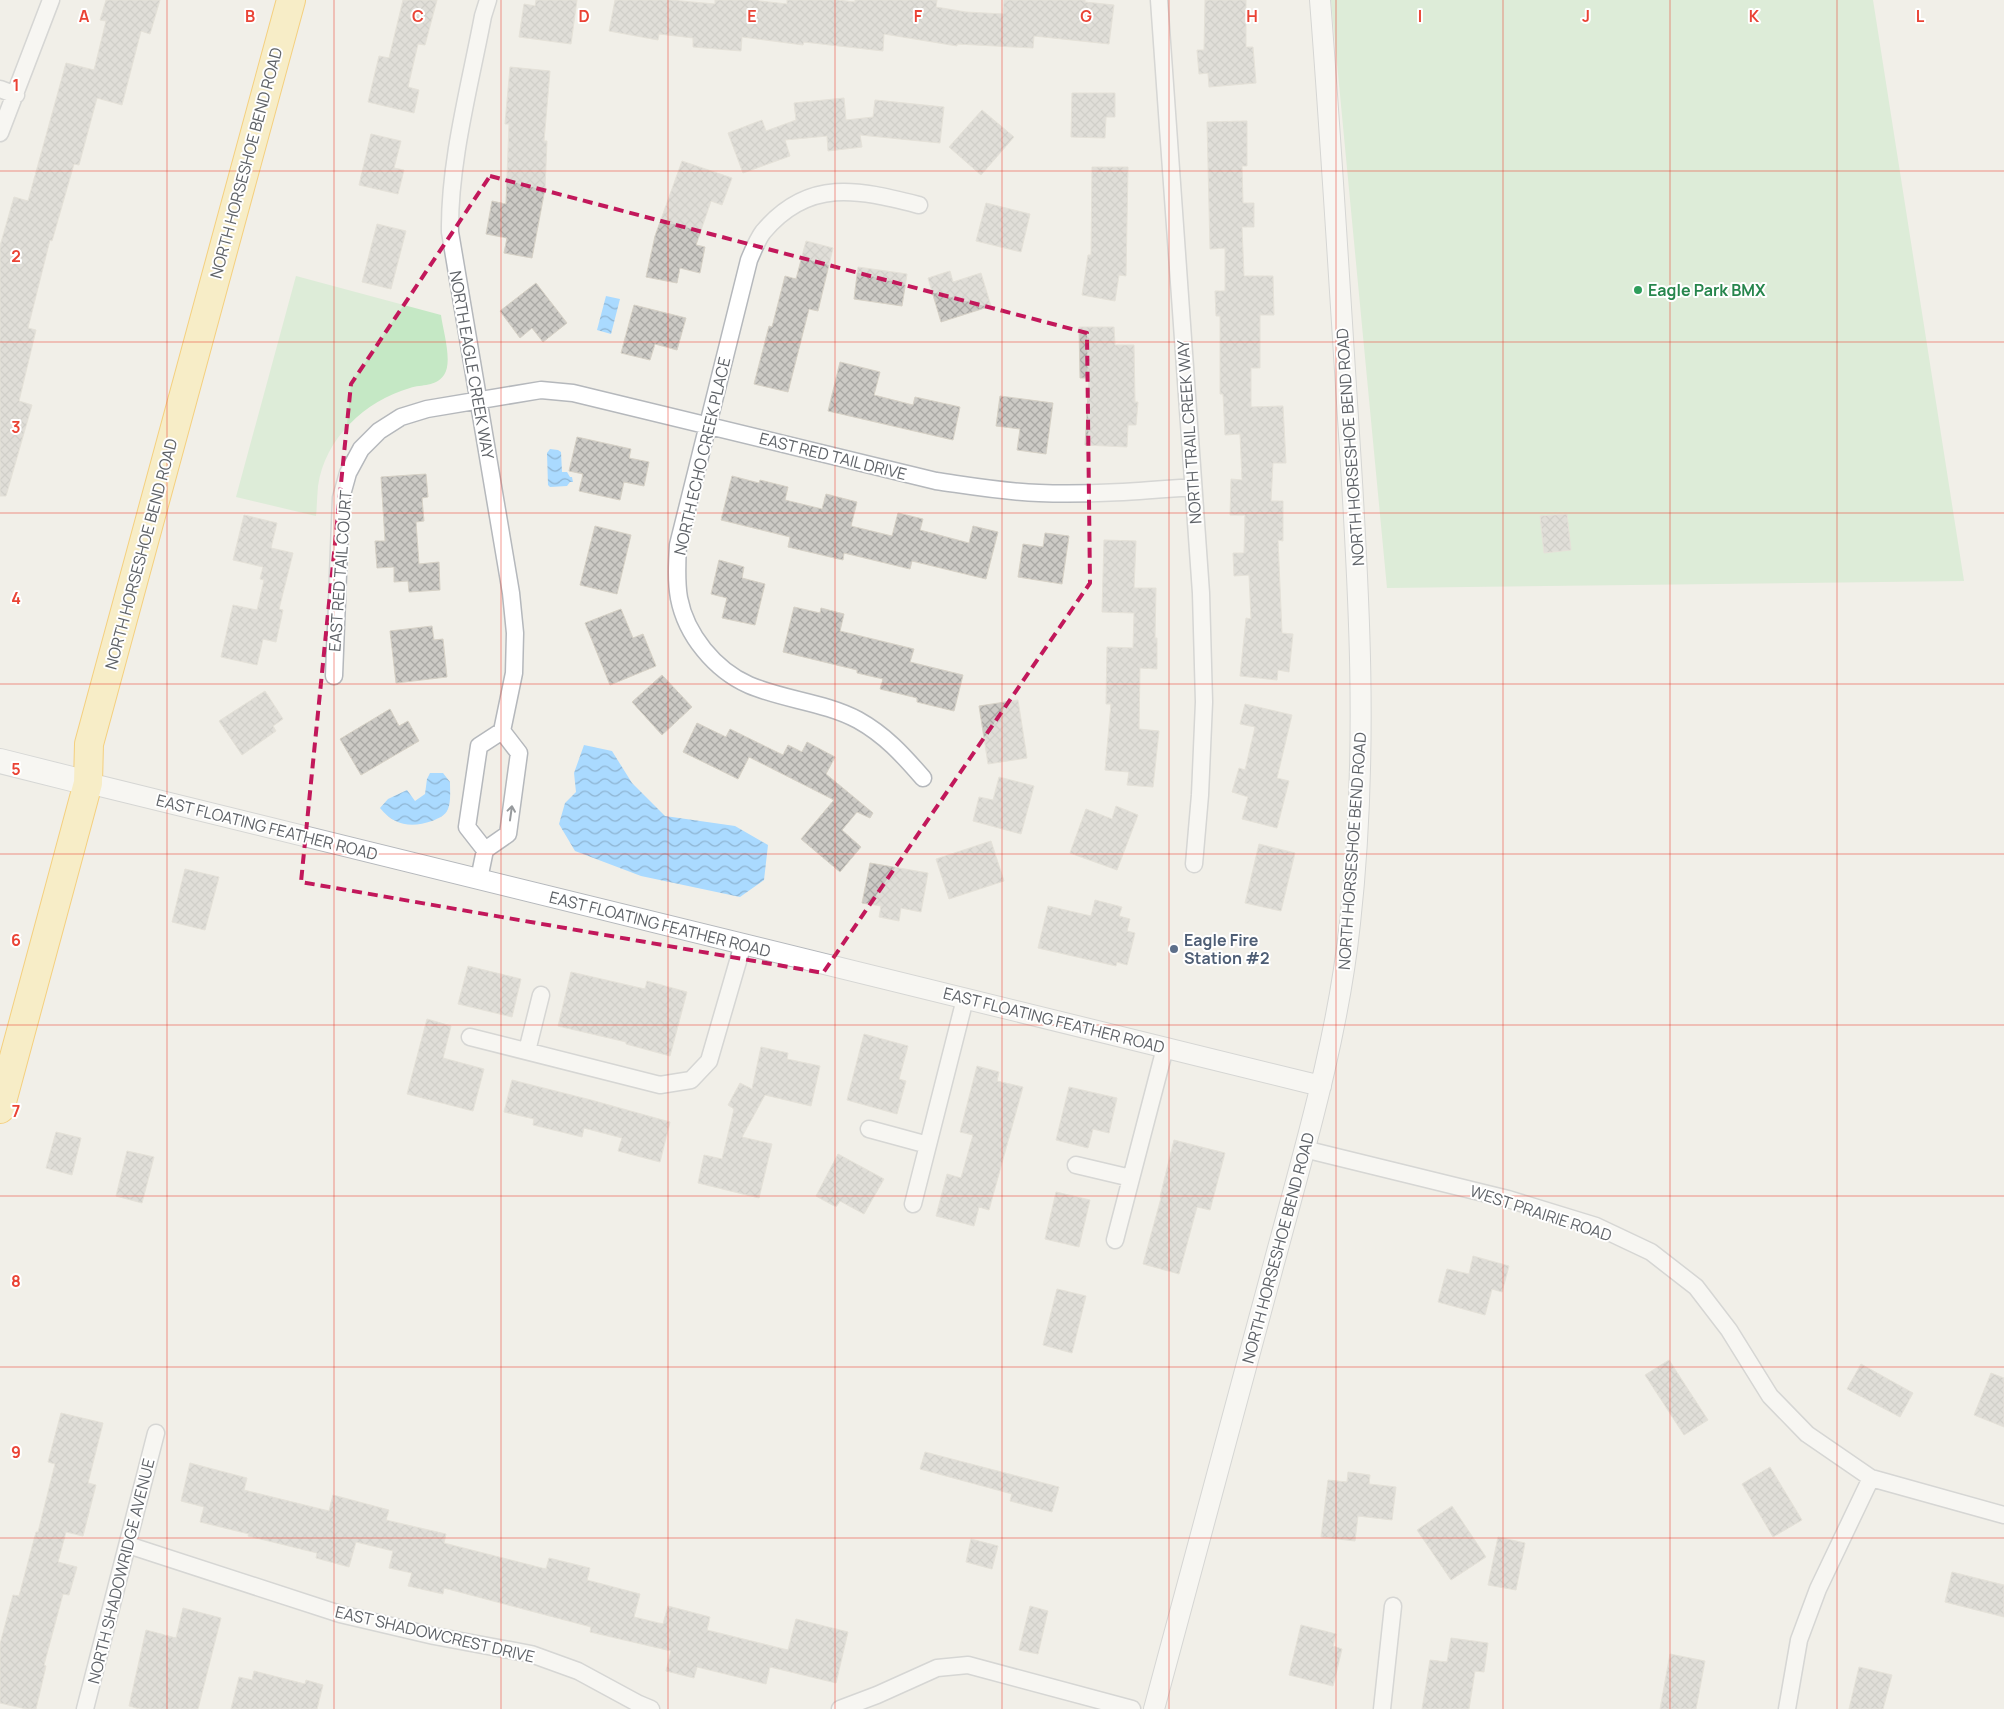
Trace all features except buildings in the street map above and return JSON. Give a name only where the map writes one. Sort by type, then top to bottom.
[{"type":"highway","name":"NORTH HORSESHOE BEND ROAD","points":[[0,1109],[88,783],[89,744],[290,0]]},
{"type":"main road","name":"EAST FLOATING FEATHER ROAD","points":[[0,761],[88,783]]},
{"type":"street","points":[[0,133],[51,0]]},
{"type":"street","name":"NORTH EAGLE CREEK WAY","points":[[488,0],[483,16],[453,173],[449,204],[450,232],[511,593],[515,633],[514,673],[502,731]]},
{"type":"street","name":"NORTH TRAIL CREEK WAY","points":[[1159,0],[1200,593],[1204,702],[1200,795],[1194,864]]},
{"type":"street","name":"NORTH HORSESHOE BEND ROAD","points":[[1154,1709],[1321,1086],[1343,980],[1350,922],[1359,807],[1362,720],[1359,592],[1320,0]]},
{"type":"street","points":[[0,89],[16,95]]},
{"type":"street","name":"NORTH ECHO CREEK PLACE","points":[[919,205],[872,193],[840,190],[811,197],[785,211],[762,233],[749,260],[678,545],[676,570],[680,600],[690,629],[705,652],[724,670],[748,685],[836,710],[857,720],[895,746],[923,778]]},
{"type":"street","name":"EAST RED TAIL DRIVE","points":[[478,400],[541,390],[573,393],[936,481],[988,489],[1090,494],[1193,487]]},
{"type":"street","name":"EAST RED TAIL COURT","points":[[334,676],[342,498],[348,473],[361,449],[379,431],[401,417],[428,409],[478,400]]},
{"type":"street","points":[[479,879],[485,850],[508,834],[519,753],[502,731],[479,746],[467,827],[485,850]]},
{"type":"street","name":"EAST FLOATING FEATHER ROAD","points":[[88,783],[1321,1086]]},
{"type":"street","points":[[470,1037],[660,1085],[691,1080],[708,1061],[743,944]]},
{"type":"street","points":[[527,1051],[541,995]]},
{"type":"street","points":[[913,1204],[965,999]]},
{"type":"street","points":[[1115,1240],[1165,1048]]},
{"type":"street","points":[[869,1129],[928,1145]]},
{"type":"street","name":"WEST PRAIRIE ROAD","points":[[1304,1148],[1508,1199],[1596,1226],[1651,1252],[1696,1287],[1729,1330],[1770,1396],[1807,1434],[1871,1478],[2004,1515]]},
{"type":"street","points":[[1076,1165],[1131,1178]]},
{"type":"street","name":"NORTH SHADOWRIDGE AVENUE","points":[[85,1709],[156,1433]]},
{"type":"street","points":[[1787,1709],[1800,1640],[1815,1598],[1871,1478]]},
{"type":"street","name":"EAST SHADOWCREST DRIVE","points":[[128,1545],[340,1614],[434,1636],[531,1654],[578,1671],[652,1709]]},
{"type":"street","points":[[1382,1709],[1393,1606]]},
{"type":"street","points":[[840,1709],[879,1702],[938,1668],[968,1665],[1132,1709]]},
{"type":"highlighted area","points":[[490,176],[1087,333],[1090,583],[823,973],[301,882],[351,384]]},
{"type":"green space","name":"Eagle Park BMX","points":[[1331,0],[1873,0],[1964,581],[1387,588]]},
{"type":"green space","points":[[296,276],[441,315],[448,355],[447,369],[437,382],[410,388],[378,402],[363,412],[338,437],[322,469],[318,486],[316,516],[236,497]]},
{"type":"water","points":[[606,296],[620,299],[611,334],[597,330]]},
{"type":"water","points":[[550,449],[561,452],[562,472],[567,472],[572,477],[573,482],[570,482],[567,486],[550,487],[548,485],[547,453]]},
{"type":"water","points":[[584,745],[612,751],[632,783],[665,816],[735,826],[768,845],[764,880],[740,897],[641,876],[575,851],[559,824],[565,803],[576,792],[574,773]]},
{"type":"water","points":[[430,773],[443,773],[450,782],[449,806],[442,816],[425,823],[410,825],[391,819],[380,808],[388,799],[407,790],[415,801],[425,794],[427,779]]},
{"type":"place","name":"Eagle Park BMX","points":[[1638,290]]},
{"type":"place","name":"Eagle Fire Station #2","points":[[1174,949]]}]
